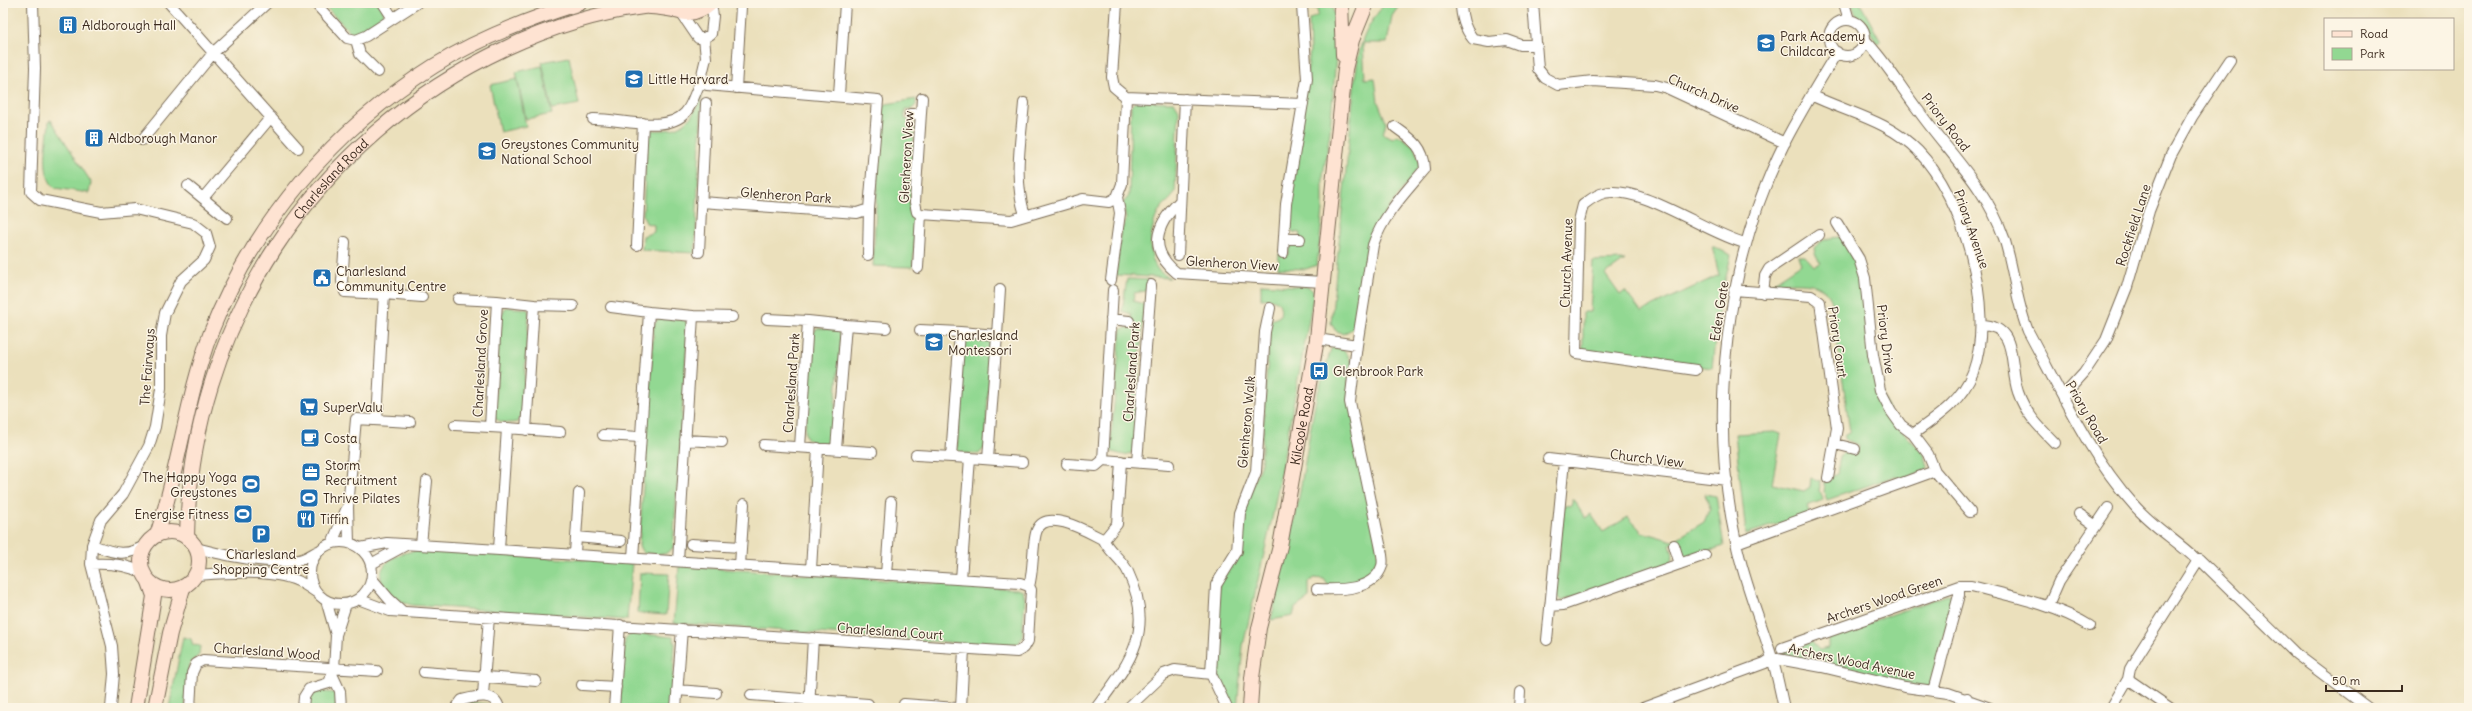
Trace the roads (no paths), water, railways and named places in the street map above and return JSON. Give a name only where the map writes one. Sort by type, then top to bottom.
[{"type":"main road","name":"Charlesland Road","points":[[152,540],[172,486],[192,389],[212,331],[238,276],[260,238],[300,183],[365,117],[434,66],[512,26],[580,3]]},
{"type":"main road","name":"Charlesland Road","points":[[191,543],[187,508],[203,414],[212,380],[234,322],[245,298],[281,236],[310,198],[344,159],[396,113],[432,88],[484,59],[532,36],[576,22],[645,7],[697,12],[711,3]]},
{"type":"main road","points":[[1341,3],[1345,69]]},
{"type":"main road","points":[[1345,69],[1352,40],[1367,3]]},
{"type":"main road","name":"Kilcoole Road","points":[[1250,708],[1252,678],[1259,628],[1280,546],[1318,339],[1345,69]]},
{"type":"main road","points":[[136,708],[154,596],[146,577],[141,560],[152,540],[174,533],[191,543],[199,564],[196,575],[182,588],[172,590],[162,589],[146,577]]},
{"type":"main road","points":[[155,708],[170,634],[182,588]]},
{"type":"street","name":"The Fairways","points":[[33,3],[35,68],[30,192],[40,200],[101,212],[135,209],[193,223],[206,232],[210,247],[204,260],[181,281],[165,313],[161,336],[161,389],[155,427],[149,446],[123,494],[101,520],[92,545],[91,564],[112,646],[114,674],[111,708]]},
{"type":"street","points":[[169,3],[298,148]]},
{"type":"street","points":[[142,140],[214,52],[267,3]]},
{"type":"street","points":[[315,3],[347,38],[356,40],[366,36],[392,17],[417,3]]},
{"type":"street","points":[[383,3],[392,17]]},
{"type":"street","points":[[674,9],[698,38],[704,38],[711,34],[713,16],[711,3]]},
{"type":"street","points":[[839,95],[845,3]]},
{"type":"street","points":[[1117,3],[1112,77],[1114,87],[1126,97],[1303,104]]},
{"type":"street","points":[[1462,3],[1461,12],[1465,29],[1473,39],[1489,42],[1507,40],[1521,45],[1537,45]]},
{"type":"street","name":"Church Drive","points":[[1533,3],[1538,69],[1545,78],[1558,85],[1594,81],[1661,87],[1785,143]]},
{"type":"street","points":[[1844,3],[1849,20]]},
{"type":"street","name":"Glenheron View","points":[[1283,253],[1286,204],[1307,80],[1302,6]]},
{"type":"street","points":[[736,88],[741,8]]},
{"type":"street","points":[[1856,54],[1865,40],[1863,29],[1859,24],[1849,20],[1837,23],[1830,33],[1830,44],[1837,52],[1846,56],[1856,54],[1880,55]]},
{"type":"street","points":[[593,119],[664,124],[676,121],[687,111],[700,83],[706,58],[704,38]]},
{"type":"street","points":[[356,40],[360,54],[378,72]]},
{"type":"street","name":"Priory Road","points":[[1865,40],[1880,55],[1918,110],[1960,161],[1991,210],[2003,237],[2021,315],[2063,396],[2100,461],[2134,505],[2151,523],[2196,559],[2199,558],[2296,654],[2368,708]]},
{"type":"street","name":"Eden Gate","points":[[1784,708],[1772,658],[1750,594],[1736,543],[1727,480],[1722,422],[1723,371],[1734,290],[1746,243],[1785,143],[1811,95],[1837,52]]},
{"type":"street","name":"Rockfield Lane","points":[[2063,396],[2084,373],[2106,340],[2127,287],[2150,211],[2171,155],[2192,117],[2230,60]]},
{"type":"street","points":[[700,83],[736,88],[839,95],[878,100],[869,209],[868,255]]},
{"type":"street","name":"Priory Avenue","points":[[1811,95],[1892,129],[1917,150],[1937,173],[1954,207],[1967,246],[1976,278],[1981,325],[1978,354],[1972,373],[1962,392],[1947,410],[1913,434]]},
{"type":"street","points":[[1117,197],[1122,184],[1126,97]]},
{"type":"street","name":"Glenheron View","points":[[922,98],[915,202],[917,212],[921,214],[1011,220],[1083,199],[1109,202],[1117,197]]},
{"type":"street","name":"Glenheron View","points":[[1178,255],[1184,99]]},
{"type":"street","points":[[1024,102],[1018,180],[1019,195],[1025,215]]},
{"type":"street","points":[[699,252],[706,103]]},
{"type":"street","points":[[910,114],[921,114]]},
{"type":"street","points":[[204,197],[271,117]]},
{"type":"street","points":[[637,245],[643,123]]},
{"type":"street","points":[[1317,589],[1358,587],[1374,579],[1382,565],[1380,544],[1350,402],[1357,345],[1374,245],[1378,231],[1395,205],[1425,169],[1424,159],[1418,143],[1395,127]]},
{"type":"street","points":[[188,186],[204,197],[227,218]]},
{"type":"street","name":"Church Avenue","points":[[1696,370],[1576,353],[1579,221],[1583,205],[1595,196],[1606,192],[1638,196],[1746,243]]},
{"type":"street","name":"Charlesland Park","points":[[1103,460],[1112,285],[1120,213],[1117,197]]},
{"type":"street","name":"Glenheron Park","points":[[701,202],[858,213],[869,209]]},
{"type":"street","name":"Glenheron View","points":[[1179,202],[1165,216],[1158,231],[1158,250],[1166,264],[1177,273],[1323,282]]},
{"type":"street","name":"Glenheron View","points":[[918,268],[921,214]]},
{"type":"street","name":"Priory Drive","points":[[1837,223],[1859,259],[1865,278],[1873,355],[1880,390],[1901,425],[1913,434],[1928,454],[1935,471],[1970,512]]},
{"type":"street","points":[[1763,293],[1764,276],[1769,269],[1819,235]]},
{"type":"street","points":[[1285,239],[1300,239]]},
{"type":"street","points":[[345,242],[342,281],[345,292],[422,297]]},
{"type":"street","name":"Charlesland Park","points":[[1138,462],[1152,284]]},
{"type":"street","points":[[988,459],[1000,289]]},
{"type":"street","name":"Priory Court","points":[[1734,290],[1811,296],[1820,302],[1837,428],[1828,478]]},
{"type":"street","points":[[377,420],[384,294]]},
{"type":"street","name":"Charlesland Grove","points":[[458,299],[534,305],[573,306]]},
{"type":"street","name":"Charlesland Grove","points":[[490,427],[497,301]]},
{"type":"street","points":[[526,430],[534,305]]},
{"type":"street","points":[[611,307],[693,316],[732,317]]},
{"type":"street","name":"Glenheron Walk","points":[[1227,708],[1211,674],[1216,585],[1237,551],[1240,513],[1256,472],[1265,332],[1270,308]]},
{"type":"street","points":[[633,558],[649,312]]},
{"type":"street","points":[[678,561],[693,316]]},
{"type":"street","name":"Charlesland Park","points":[[767,319],[886,328]]},
{"type":"street","points":[[1111,319],[1129,321]]},
{"type":"street","name":"Charlesland Park","points":[[800,447],[808,321]]},
{"type":"street","points":[[836,450],[846,325]]},
{"type":"street","points":[[1981,325],[1992,325],[2004,335],[2009,344],[2017,391],[2030,418],[2055,443]]},
{"type":"street","points":[[920,330],[996,334]]},
{"type":"street","points":[[951,457],[960,332]]},
{"type":"street","points":[[1318,339],[1357,345]]},
{"type":"street","points":[[349,543],[348,507],[356,419],[410,422]]},
{"type":"street","name":"Charlesland Grove","points":[[455,425],[560,432]]},
{"type":"street","points":[[499,549],[507,428]]},
{"type":"street","points":[[603,435],[640,437]]},
{"type":"street","points":[[685,440],[722,442]]},
{"type":"street","points":[[1835,444],[1855,449]]},
{"type":"street","name":"Charlesland Park","points":[[764,445],[872,452]]},
{"type":"street","points":[[811,570],[818,448]]},
{"type":"street","points":[[916,455],[1022,462]]},
{"type":"street","points":[[961,579],[970,458]]},
{"type":"street","name":"Church View","points":[[1548,459],[1727,480]]},
{"type":"street","points":[[1067,464],[1096,466],[1103,460],[1169,465]]},
{"type":"street","points":[[1104,540],[1117,524],[1121,461]]},
{"type":"street","points":[[1547,640],[1564,461]]},
{"type":"street","points":[[1736,543],[1935,471]]},
{"type":"street","points":[[421,545],[427,481]]},
{"type":"street","points":[[575,553],[579,493]]},
{"type":"street","points":[[886,575],[890,502]]},
{"type":"street","points":[[740,564],[744,504]]},
{"type":"street","points":[[332,543],[348,507]]},
{"type":"street","points":[[2048,606],[2059,581],[2108,508]]},
{"type":"street","points":[[2079,514],[2096,526]]},
{"type":"street","points":[[360,548],[387,543],[575,553],[1020,583],[1029,586],[1033,574],[1037,530],[1043,523],[1051,520],[1061,521],[1104,540],[1123,562],[1136,590],[1140,623],[1134,653],[1126,668],[1096,708]]},
{"type":"street","points":[[576,537],[621,541]]},
{"type":"street","points":[[92,545],[112,553],[134,552],[152,540]]},
{"type":"street","points":[[191,543],[211,553],[241,558],[280,560],[299,560],[332,543],[349,543],[360,548],[371,564],[372,579],[369,586],[358,599],[346,604],[326,600],[297,580],[280,576],[228,572],[196,575]]},
{"type":"street","points":[[691,544],[741,547]]},
{"type":"street","points":[[371,564],[408,545]]},
{"type":"street","points":[[1674,545],[1680,564]]},
{"type":"street","points":[[316,592],[310,575],[310,566],[319,551]]},
{"type":"street","points":[[1550,606],[1562,605],[1705,555]]},
{"type":"street","points":[[2111,708],[2128,679],[2130,669],[2138,655],[2199,558]]},
{"type":"street","points":[[91,564],[110,563],[134,568],[146,577]]},
{"type":"street","points":[[372,579],[389,599],[403,612]]},
{"type":"street","name":"Charlesland Court","points":[[620,625],[1017,652],[1024,648],[1028,640],[1032,590],[1029,586]]},
{"type":"street","points":[[1959,586],[1971,586],[2048,606],[2071,615],[2090,626]]},
{"type":"street","name":"Archers Wood Green","points":[[1782,648],[1959,586],[1959,595],[1933,691]]},
{"type":"street","points":[[358,599],[390,611],[620,625],[614,708]]},
{"type":"street","name":"Charlesland Wood","points":[[326,600],[336,635]]},
{"type":"street","name":"Charlesland Wood","points":[[303,708],[304,697],[309,689],[329,683],[333,672],[336,635],[346,604]]},
{"type":"street","points":[[483,695],[489,617]]},
{"type":"street","points":[[676,708],[682,629]]},
{"type":"street","points":[[809,704],[813,638]]},
{"type":"street","points":[[960,708],[964,649]]},
{"type":"street","name":"Archers Wood Avenue","points":[[1643,708],[1765,664],[1772,658],[1933,691],[1966,703],[1990,708]]},
{"type":"street","name":"Charlesland Wood","points":[[190,708],[192,673],[196,664],[203,660],[333,672],[377,671]]},
{"type":"street","points":[[1128,708],[1164,674],[1175,670],[1211,674]]},
{"type":"street","name":"Charlesland Wood","points":[[333,672],[340,691],[341,708]]},
{"type":"street","points":[[424,672],[536,680]]},
{"type":"street","points":[[2128,679],[2170,708]]},
{"type":"street","points":[[582,685],[616,687]]},
{"type":"street","points":[[677,690],[716,693]]},
{"type":"street","points":[[1519,708],[1520,692]]},
{"type":"street","points":[[456,708],[462,700],[483,695],[495,701],[499,708]]},
{"type":"street","points":[[751,695],[809,704],[868,704]]},
{"type":"street","points":[[904,704],[956,708]]},
{"type":"place","name":"Aldborough Hall","points":[[68,25]]},
{"type":"place","name":"Park Academy Childcare","points":[[1766,43]]},
{"type":"place","name":"Little Harvard","points":[[634,79]]},
{"type":"place","name":"Aldborough Manor","points":[[94,138]]},
{"type":"place","name":"Greystones Community National School","points":[[487,151]]},
{"type":"place","name":"Charlesland Community Centre","points":[[322,278]]},
{"type":"place","name":"Charlesland Montessori","points":[[934,342]]},
{"type":"place","name":"Glenbrook Park","points":[[1319,371]]},
{"type":"place","name":"SuperValu","points":[[309,407]]},
{"type":"place","name":"Costa","points":[[310,438]]},
{"type":"place","name":"Storm Recruitment","points":[[311,472]]},
{"type":"place","name":"The Happy Yoga Greystones","points":[[251,484]]},
{"type":"place","name":"Thrive Pilates","points":[[309,498]]},
{"type":"place","name":"Energise Fitness","points":[[243,514]]},
{"type":"place","name":"Tiffin","points":[[306,519]]},
{"type":"place","name":"Charlesland Shopping Centre","points":[[261,534]]}]
